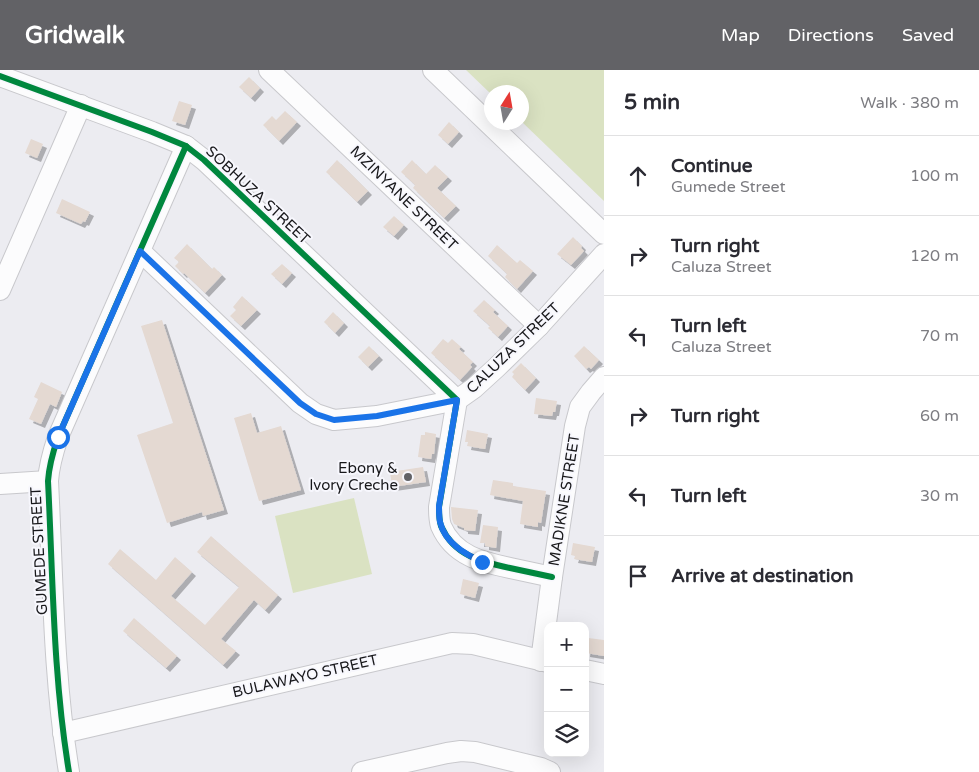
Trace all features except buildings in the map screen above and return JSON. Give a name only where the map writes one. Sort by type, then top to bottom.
[{"type":"street","name":"MZINYANE STREET","points":[[269,70],[539,326]]},
{"type":"street","points":[[433,70],[604,234]]},
{"type":"street","name":"SOBHUZA STREET","points":[[0,76],[186,146],[204,160],[457,400]]},
{"type":"street","points":[[0,290],[81,105]]},
{"type":"street","name":"GUMEDE STREET","points":[[69,772],[62,733],[58,679],[48,481],[49,467],[58,437],[186,146]]},
{"type":"street","name":"CALUZA STREET","points":[[140,251],[300,403],[316,414],[334,420],[377,416],[457,400],[480,383],[539,326],[604,254]]},
{"type":"street","name":"MADIKNE STREET","points":[[548,622],[552,577],[575,426],[580,407],[590,392],[604,377]]},
{"type":"street","points":[[457,400],[439,506],[441,524],[447,536],[466,555],[482,562],[552,577]]},
{"type":"street","points":[[0,484],[48,481]]},
{"type":"street","name":"BULAWAYO STREET","points":[[62,733],[452,643],[473,644],[544,661]]},
{"type":"street","points":[[589,671],[604,674]]},
{"type":"street","points":[[362,772],[461,751],[475,752],[541,768],[550,772]]},
{"type":"green space","points":[[466,70],[604,70],[604,201],[529,129],[529,85],[484,85],[484,87]]},
{"type":"green space","points":[[354,498],[372,574],[293,593],[275,516]]},
{"type":"cycle path","points":[[0,76],[152,132],[186,146],[204,160],[457,400],[439,507],[441,526],[453,544],[461,551],[479,560],[552,577]]},
{"type":"cycle path","points":[[69,772],[60,700],[54,627],[48,481],[50,464],[58,437],[186,146]]},
{"type":"place","name":"Ebony & Ivory Creche","points":[[408,477]]},
{"type":"route","points":[[58,437],[140,251],[300,403],[316,414],[334,420],[377,416],[457,400],[439,506],[441,524],[447,536],[456,547],[466,555],[482,562]]}]
